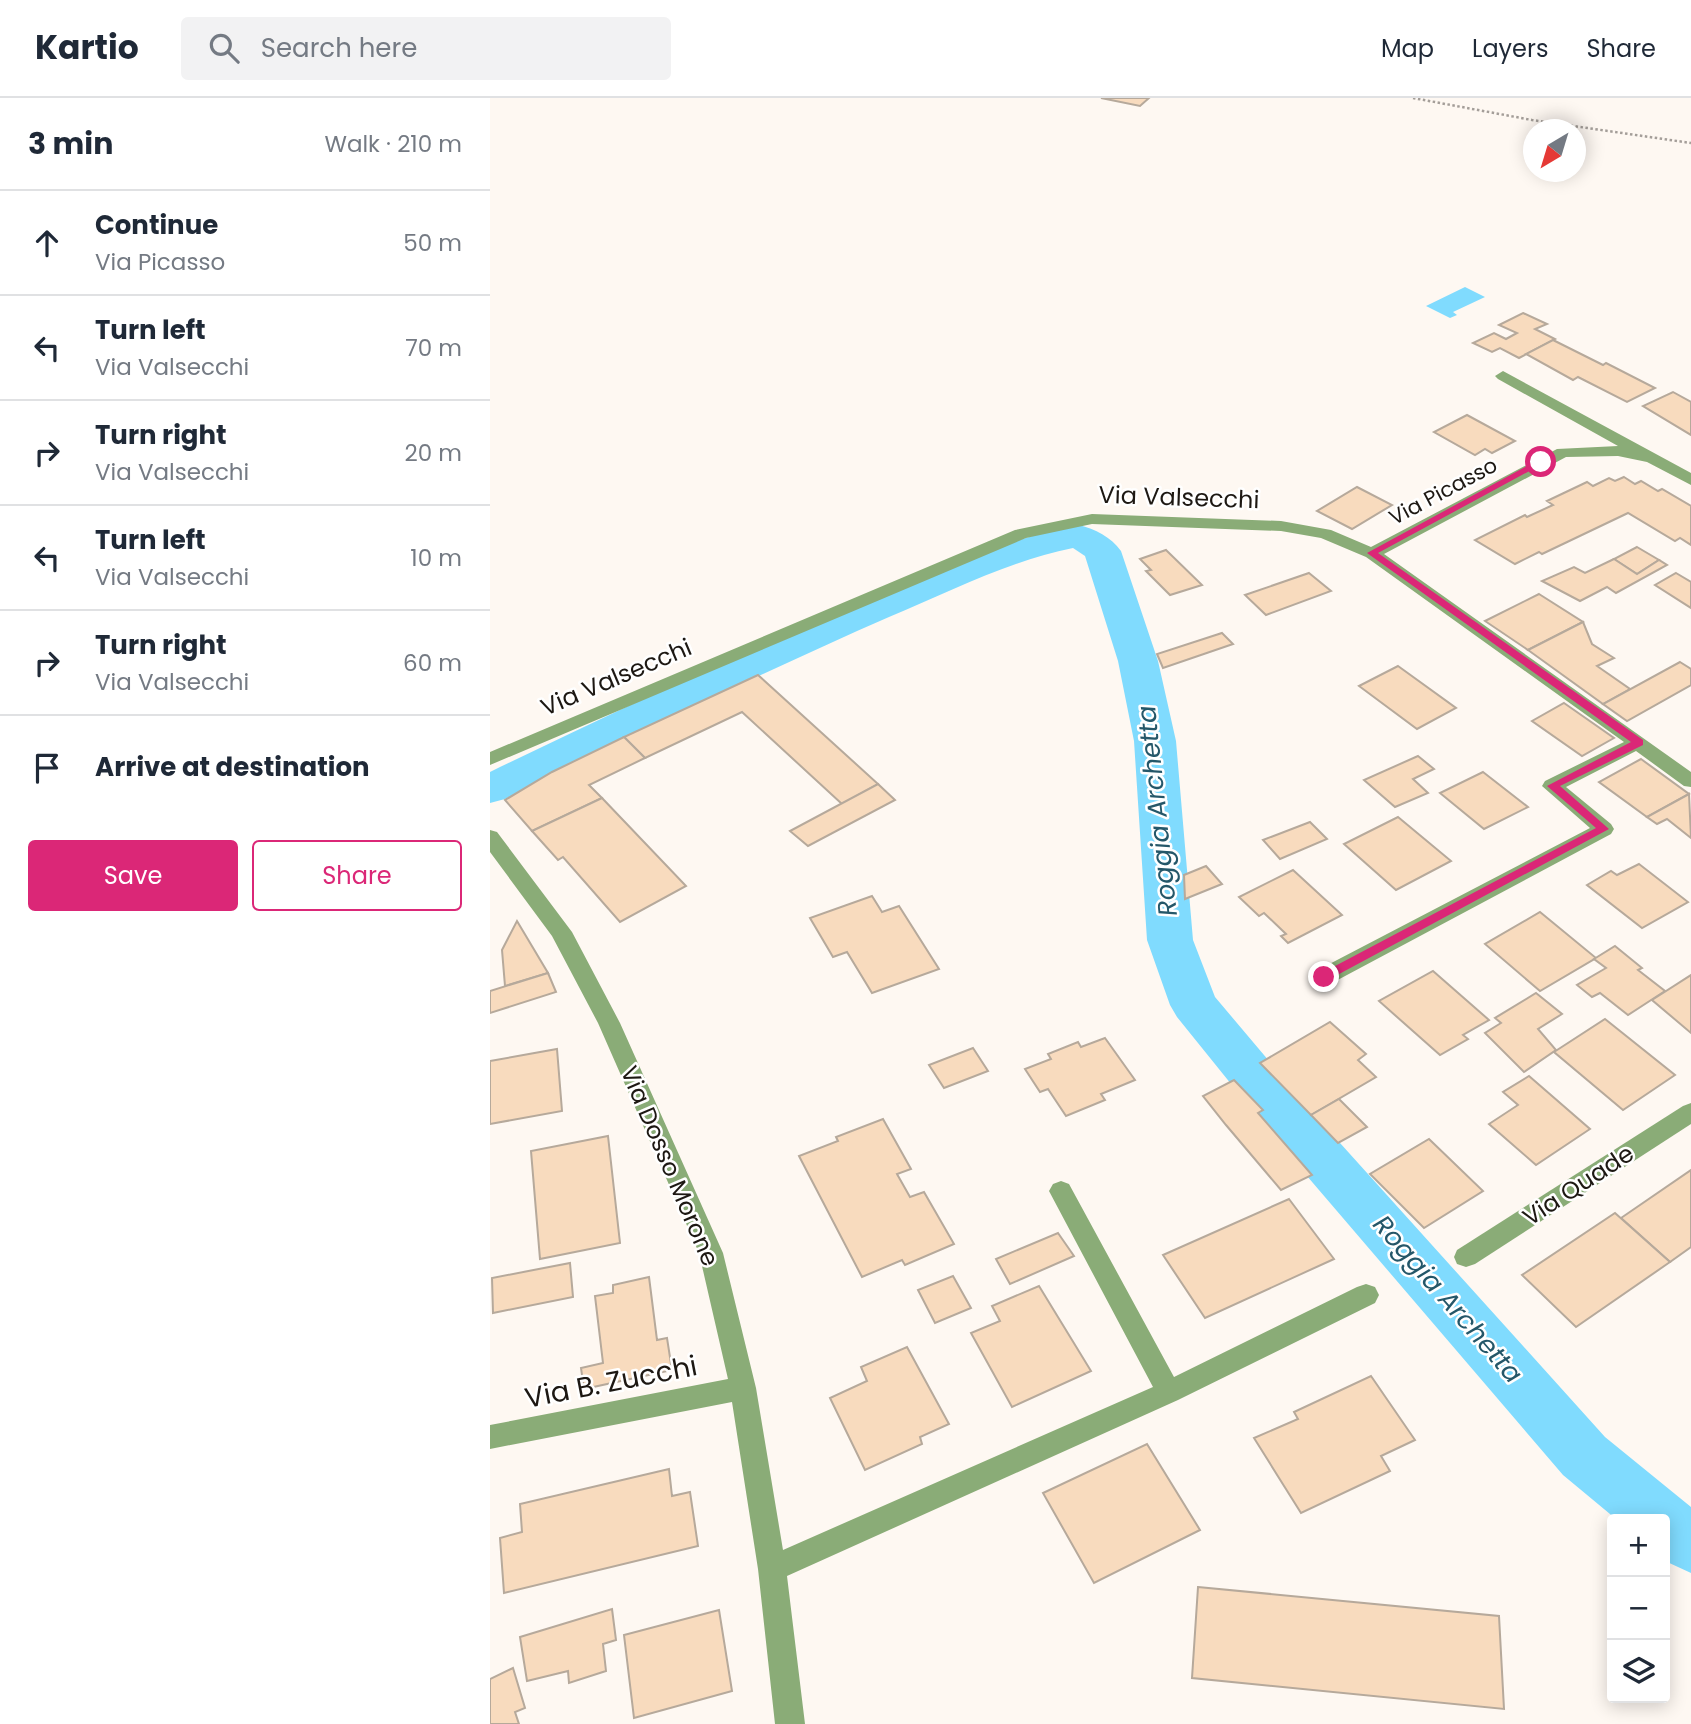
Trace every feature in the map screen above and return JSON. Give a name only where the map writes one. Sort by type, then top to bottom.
[{"type":"street","name":"Via Picasso","points":[[1503,376],[1691,480]]},
{"type":"street","name":"Via Picasso","points":[[1372,553],[1563,452],[1618,451],[1655,459]]},
{"type":"street","name":"Via Valsecchi","points":[[490,760],[1021,534],[1092,519],[1281,526],[1325,534],[1372,553],[1691,781]]},
{"type":"street","points":[[1324,977],[1604,829],[1552,786],[1639,742]]},
{"type":"street","name":"Via Dosso Morone","points":[[490,837],[561,932],[609,1023],[711,1253],[743,1388],[772,1569],[790,1724]]},
{"type":"street","name":"Via Quade","points":[[1466,1257],[1691,1112]]},
{"type":"street","points":[[1061,1191],[1170,1392]]},
{"type":"street","points":[[772,1569],[1170,1392],[1366,1295]]},
{"type":"street","name":"Via B. Zucchi","points":[[490,1437],[743,1388]]},
{"type":"path","points":[[1413,98],[1532,120],[1691,143]]},
{"type":"water","points":[[1465,287],[1485,297],[1453,312],[1457,315],[1450,318],[1426,306]]},
{"type":"building","points":[[1101,98],[1149,98],[1140,106]]},
{"type":"building","points":[[1523,313],[1547,324],[1535,329],[1555,339],[1519,358],[1500,348],[1492,352],[1473,343],[1494,333],[1506,339],[1517,333],[1499,325]]},
{"type":"building","points":[[1553,340],[1655,388],[1627,402],[1578,377],[1573,380],[1526,354]]},
{"type":"building","points":[[1673,392],[1691,402],[1691,435],[1643,406]]},
{"type":"building","points":[[1467,415],[1515,441],[1492,453],[1485,449],[1475,455],[1434,432]]},
{"type":"building","points":[[1624,477],[1635,484],[1641,481],[1658,491],[1662,489],[1691,506],[1691,545],[1680,538],[1675,541],[1628,513],[1515,564],[1475,540],[1525,515],[1527,517],[1553,505],[1547,501],[1587,482],[1593,486],[1609,478],[1615,481]]},
{"type":"building","points":[[1357,487],[1392,505],[1352,529],[1317,511]]},
{"type":"building","points":[[1637,547],[1659,560],[1637,574],[1614,559]]},
{"type":"building","points":[[1166,550],[1202,585],[1170,595],[1146,571],[1151,570],[1140,559]]},
{"type":"building","points":[[1614,559],[1637,574],[1659,560],[1667,565],[1616,593],[1607,587],[1580,601],[1542,581],[1574,567],[1585,573]]},
{"type":"building","points":[[1309,573],[1331,591],[1266,615],[1245,595]]},
{"type":"building","points":[[1676,573],[1691,582],[1691,608],[1655,585]]},
{"type":"building","points":[[1539,594],[1583,622],[1528,650],[1485,621]]},
{"type":"building","points":[[1583,622],[1592,644],[1614,658],[1597,666],[1630,689],[1603,704],[1528,650]]},
{"type":"building","points":[[1222,633],[1233,644],[1163,668],[1157,654]]},
{"type":"building","points":[[1680,662],[1691,669],[1691,685],[1627,721],[1603,704]]},
{"type":"building","points":[[1398,666],[1456,708],[1417,729],[1359,686]]},
{"type":"building","points":[[758,675],[878,784],[842,804],[742,712],[645,758],[624,737]]},
{"type":"building","points":[[1564,703],[1614,738],[1582,756],[1532,721]]},
{"type":"building","points":[[624,737],[645,758],[589,785],[602,798],[532,831],[505,800],[552,772]]},
{"type":"building","points":[[1418,756],[1434,769],[1413,779],[1428,793],[1395,807],[1364,780]]},
{"type":"building","points":[[1641,759],[1689,794],[1647,817],[1599,782]]},
{"type":"building","points":[[1483,772],[1528,807],[1484,829],[1440,793]]},
{"type":"building","points":[[878,784],[895,800],[808,846],[790,831]]},
{"type":"building","points":[[1689,794],[1691,838],[1667,819],[1657,824],[1647,817]]},
{"type":"building","points":[[602,798],[686,886],[620,922],[563,857],[558,860],[532,831]]},
{"type":"building","points":[[1398,817],[1451,861],[1396,890],[1344,844]]},
{"type":"building","points":[[1310,822],[1327,839],[1280,859],[1263,840]]},
{"type":"building","points":[[1639,864],[1688,902],[1642,928],[1587,885],[1611,871],[1617,875]]},
{"type":"building","points":[[1206,866],[1222,884],[1185,899],[1184,875]]},
{"type":"building","points":[[1293,870],[1342,915],[1288,943],[1281,936],[1286,934],[1264,913],[1259,916],[1239,897]]},
{"type":"building","points":[[872,896],[882,912],[899,906],[939,969],[872,993],[847,952],[833,957],[810,918]]},
{"type":"building","points":[[1540,912],[1596,958],[1540,991],[1485,944]]},
{"type":"building","points":[[517,921],[548,973],[505,986],[502,950]]},
{"type":"building","points":[[1615,946],[1642,968],[1638,970],[1665,991],[1628,1015],[1600,993],[1592,997],[1577,985],[1606,968],[1594,959]]},
{"type":"building","points":[[1433,971],[1489,1020],[1463,1035],[1468,1039],[1440,1055],[1379,1001]]},
{"type":"building","points":[[548,973],[556,992],[490,1013],[490,991]]},
{"type":"building","points":[[1691,975],[1691,1033],[1652,1000]]},
{"type":"building","points":[[1536,993],[1562,1014],[1538,1029],[1556,1050],[1524,1072],[1485,1033],[1501,1023],[1495,1018]]},
{"type":"building","points":[[1605,1019],[1675,1075],[1623,1110],[1554,1052]]},
{"type":"building","points":[[1330,1022],[1366,1054],[1358,1060],[1376,1077],[1311,1115],[1260,1063]]},
{"type":"building","points":[[1105,1038],[1135,1080],[1101,1094],[1105,1100],[1066,1116],[1048,1089],[1040,1092],[1025,1069],[1051,1059],[1048,1054],[1078,1042],[1081,1047]]},
{"type":"building","points":[[973,1048],[988,1071],[944,1088],[929,1065]]},
{"type":"building","points":[[557,1049],[562,1111],[490,1124],[490,1061]]},
{"type":"building","points":[[1529,1076],[1590,1129],[1536,1165],[1489,1124],[1518,1105],[1503,1092]]},
{"type":"building","points":[[1234,1080],[1263,1110],[1258,1113],[1312,1175],[1281,1190],[1203,1096]]},
{"type":"building","points":[[1339,1099],[1367,1127],[1338,1143],[1311,1115]]},
{"type":"building","points":[[883,1119],[911,1169],[897,1174],[910,1197],[924,1192],[954,1244],[905,1265],[902,1260],[862,1277],[799,1156],[838,1141],[836,1137]]},
{"type":"building","points":[[608,1136],[620,1243],[540,1259],[531,1151]]},
{"type":"building","points":[[1429,1139],[1483,1191],[1424,1228],[1370,1174]]},
{"type":"building","points":[[1691,1170],[1691,1247],[1670,1262],[1621,1218]]},
{"type":"building","points":[[1289,1199],[1334,1259],[1205,1318],[1163,1255]]},
{"type":"building","points":[[1615,1213],[1670,1262],[1576,1327],[1522,1275]]},
{"type":"building","points":[[1058,1233],[1074,1256],[1010,1284],[996,1259]]},
{"type":"building","points":[[570,1263],[573,1297],[493,1313],[492,1278]]},
{"type":"building","points":[[953,1276],[971,1308],[935,1323],[918,1290]]},
{"type":"building","points":[[649,1277],[657,1340],[667,1338],[672,1370],[584,1389],[581,1368],[603,1363],[595,1296],[613,1293],[613,1285]]},
{"type":"building","points":[[1039,1286],[1091,1371],[1012,1407],[971,1333],[1000,1321],[992,1306]]},
{"type":"building","points":[[907,1347],[949,1424],[920,1437],[922,1444],[865,1470],[830,1398],[867,1381],[861,1367]]},
{"type":"building","points":[[1371,1376],[1415,1440],[1381,1456],[1390,1471],[1301,1513],[1254,1438],[1298,1419],[1294,1412]]},
{"type":"building","points":[[1147,1444],[1200,1530],[1094,1583],[1043,1493]]},
{"type":"building","points":[[669,1469],[672,1496],[690,1492],[698,1546],[504,1593],[500,1538],[522,1532],[520,1504]]},
{"type":"building","points":[[1198,1587],[1499,1616],[1504,1709],[1192,1678]]},
{"type":"building","points":[[612,1609],[616,1640],[603,1644],[606,1671],[569,1683],[568,1671],[527,1681],[520,1637]]},
{"type":"building","points":[[719,1610],[732,1691],[634,1718],[624,1635]]},
{"type":"building","points":[[513,1668],[525,1708],[515,1712],[519,1724],[490,1724],[490,1679]]},
{"type":"waterway","name":"Roggia Archetta","points":[[490,789],[738,670],[936,583],[1030,547],[1079,536],[1102,551],[1138,661],[1155,741],[1170,940],[1194,1005],[1295,1127],[1584,1456],[1654,1514]]},
{"type":"waterway","name":"Roggia Archetta","points":[[1670,1527],[1691,1545]]},
{"type":"route","points":[[1324,977],[1604,829],[1552,786],[1639,742],[1372,553],[1541,462]]}]
